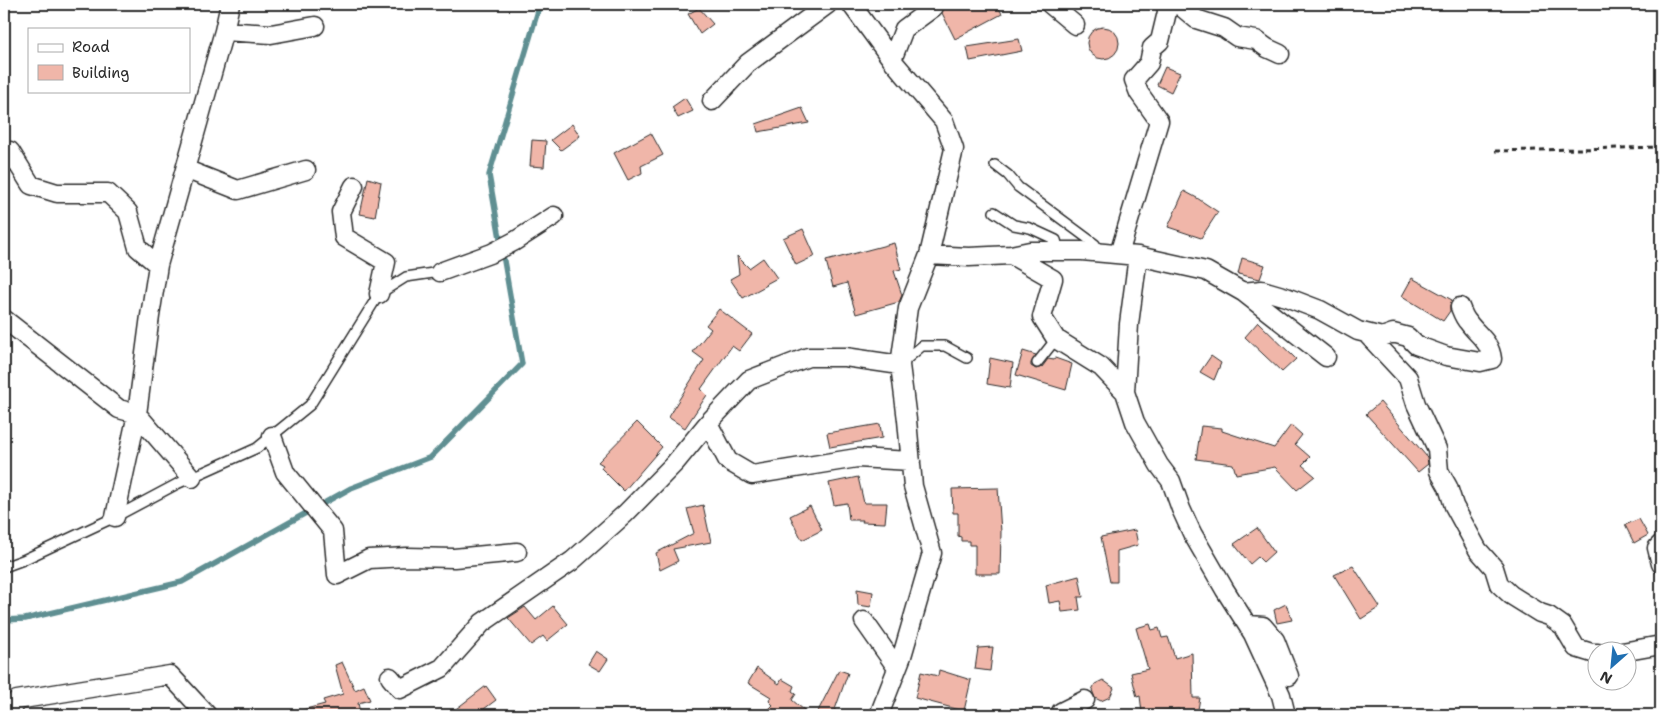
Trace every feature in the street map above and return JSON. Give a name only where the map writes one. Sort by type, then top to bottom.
[{"type":"street","points":[[115,517],[137,414],[158,265],[230,4]]},
{"type":"street","points":[[712,101],[748,63],[828,4]]},
{"type":"street","points":[[851,4],[892,60],[944,120],[954,149],[929,255],[908,308],[900,365],[908,420],[912,486],[932,553],[897,668],[880,715]]},
{"type":"street","points":[[1050,4],[1075,25]]},
{"type":"street","points":[[1119,254],[1160,122],[1138,93],[1134,80],[1149,63],[1152,48],[1160,41],[1167,12],[1166,4]]},
{"type":"street","points":[[1178,4],[1196,18],[1224,28],[1237,37],[1256,40],[1280,54]]},
{"type":"street","points":[[892,60],[904,29],[934,7]]},
{"type":"street","points":[[224,31],[271,34],[315,26]]},
{"type":"street","points":[[10,151],[31,185],[57,193],[108,192],[128,212],[138,248],[158,265]]},
{"type":"street","points":[[185,169],[238,190],[306,170]]},
{"type":"street","points":[[354,186],[341,212],[344,237],[386,262],[379,294]]},
{"type":"street","points":[[440,272],[492,253],[554,216]]},
{"type":"street","points":[[929,255],[969,257],[1012,255],[1030,251],[1099,252],[1138,256],[1206,271],[1243,292],[1326,357]]},
{"type":"street","points":[[1012,255],[1058,278],[1042,317],[1056,339],[1101,367],[1125,392]]},
{"type":"street","points":[[1138,256],[1129,324],[1125,392],[1135,422],[1159,465],[1171,481],[1181,510],[1192,532],[1224,590],[1253,634],[1280,695],[1286,715]]},
{"type":"street","points":[[1243,292],[1262,290],[1286,297],[1320,310],[1358,331],[1382,337],[1393,333],[1408,337],[1416,345],[1446,356],[1480,362],[1492,359],[1491,350],[1482,336],[1467,322],[1460,307]]},
{"type":"street","points":[[4,319],[119,409],[137,414],[192,478]]},
{"type":"street","points":[[1366,333],[1408,378],[1416,404],[1437,449],[1439,471],[1448,487],[1454,506],[1478,550],[1494,568],[1499,584],[1511,594],[1563,626],[1576,648],[1588,652]]},
{"type":"street","points":[[390,677],[400,688],[442,668],[482,623],[572,561],[626,514],[675,463],[708,423],[750,380],[808,357],[845,357],[900,365]]},
{"type":"street","points":[[708,423],[728,461],[752,475],[857,458],[910,461]]},
{"type":"street","points":[[272,436],[285,472],[333,532],[337,575],[369,559],[406,557],[454,558],[517,552]]},
{"type":"street","points":[[1661,544],[1657,548],[1661,564]]},
{"type":"street","points":[[864,621],[897,668]]},
{"type":"street","points":[[1248,625],[1263,626],[1275,640],[1289,676]]},
{"type":"street","points":[[1638,649],[1661,645]]},
{"type":"street","points":[[10,715],[17,700],[170,675],[207,715]]},
{"type":"street","points":[[1062,715],[1061,712],[1085,700]]},
{"type":"lane","points":[[995,165],[1008,175],[1018,187],[1095,244],[1099,252]]},
{"type":"lane","points":[[994,212],[1014,225],[1030,228],[1056,240],[1060,251]]},
{"type":"lane","points":[[4,567],[115,517],[257,448],[310,405],[379,294],[406,277],[440,272]]},
{"type":"lane","points":[[1038,363],[1056,339]]},
{"type":"lane","points":[[900,365],[922,346],[944,346],[967,358]]},
{"type":"path","points":[[1495,151],[1661,147]]},
{"type":"building","points":[[944,4],[997,4],[1002,14],[955,39],[942,13]]},
{"type":"building","points":[[699,8],[713,24],[700,34],[688,14]]},
{"type":"building","points":[[1103,27],[1109,28],[1114,32],[1118,37],[1118,49],[1114,54],[1109,58],[1103,59],[1097,58],[1092,54],[1088,49],[1087,43],[1088,37],[1092,32],[1097,28]]},
{"type":"building","points":[[1019,39],[1022,51],[970,61],[967,47]]},
{"type":"building","points":[[1165,67],[1180,73],[1171,92],[1157,85]]},
{"type":"building","points":[[685,98],[693,111],[678,118],[672,107]]},
{"type":"building","points":[[802,108],[809,123],[758,132],[756,124]]},
{"type":"building","points":[[572,124],[580,136],[561,150],[551,140]]},
{"type":"building","points":[[651,133],[663,155],[641,166],[642,173],[628,180],[614,153]]},
{"type":"building","points":[[532,140],[546,141],[544,167],[530,166]]},
{"type":"building","points":[[368,178],[381,182],[375,217],[360,214]]},
{"type":"building","points":[[1184,191],[1218,212],[1201,238],[1168,227]]},
{"type":"building","points":[[803,229],[815,256],[796,265],[783,238]]},
{"type":"building","points":[[894,243],[901,269],[894,271],[902,295],[899,302],[856,314],[847,283],[833,287],[826,261]]},
{"type":"building","points":[[737,256],[749,268],[763,258],[777,278],[743,298],[730,279],[739,274]]},
{"type":"building","points":[[1242,258],[1265,265],[1260,279],[1238,274]]},
{"type":"building","points":[[1412,278],[1452,300],[1450,311],[1443,321],[1402,296]]},
{"type":"building","points":[[719,309],[752,334],[739,351],[732,346],[701,389],[707,395],[685,428],[668,417],[704,360],[693,352],[711,329],[706,325]]},
{"type":"building","points":[[1258,322],[1296,359],[1282,372],[1245,337]]},
{"type":"building","points":[[1023,351],[1036,355],[1031,366],[1036,369],[1042,367],[1048,359],[1054,360],[1055,358],[1072,364],[1066,390],[1016,375]]},
{"type":"building","points":[[1211,356],[1221,363],[1214,380],[1200,372]]},
{"type":"building","points":[[990,358],[1013,363],[1010,388],[987,384]]},
{"type":"building","points":[[1380,402],[1427,457],[1428,464],[1418,472],[1366,414]]},
{"type":"building","points":[[637,422],[662,447],[624,491],[601,468],[603,465],[598,462]]},
{"type":"building","points":[[880,424],[882,438],[830,447],[827,433]]},
{"type":"building","points":[[1291,425],[1302,435],[1295,444],[1310,457],[1302,465],[1315,476],[1297,490],[1275,467],[1236,474],[1233,464],[1196,459],[1201,426],[1222,428],[1222,431],[1274,448]]},
{"type":"building","points":[[858,477],[864,503],[887,503],[885,523],[849,520],[847,503],[834,505],[829,483]]},
{"type":"building","points":[[998,488],[1001,532],[1000,574],[975,574],[975,545],[969,545],[969,541],[961,541],[961,537],[958,536],[958,513],[953,513],[952,489]]},
{"type":"building","points":[[703,505],[711,542],[673,549],[678,561],[660,570],[656,553],[694,533],[687,509]]},
{"type":"building","points":[[810,506],[822,530],[802,540],[790,516]]},
{"type":"building","points":[[1639,519],[1648,535],[1634,543],[1625,525]]},
{"type":"building","points":[[1257,528],[1274,552],[1263,562],[1258,557],[1250,564],[1234,544]]},
{"type":"building","points":[[1135,530],[1138,545],[1117,551],[1117,582],[1110,582],[1101,537]]},
{"type":"building","points":[[1353,566],[1380,607],[1361,619],[1334,575]]},
{"type":"building","points":[[1079,576],[1083,597],[1078,597],[1080,610],[1062,612],[1060,601],[1049,603],[1046,585]]},
{"type":"building","points":[[857,589],[873,592],[871,607],[858,605]]},
{"type":"building","points":[[1286,604],[1292,620],[1277,623],[1274,610]]},
{"type":"building","points":[[553,606],[568,624],[547,641],[543,636],[531,645],[508,618],[525,607],[536,620]]},
{"type":"building","points":[[1150,624],[1152,630],[1159,628],[1162,638],[1168,637],[1175,658],[1192,653],[1193,698],[1200,698],[1197,715],[1180,715],[1179,709],[1142,712],[1140,696],[1137,697],[1131,673],[1148,669],[1136,628]]},
{"type":"building","points":[[993,647],[990,671],[975,669],[978,648]]},
{"type":"building","points":[[596,651],[608,659],[600,671],[588,664]]},
{"type":"building","points":[[342,662],[355,690],[364,686],[370,700],[358,703],[360,713],[302,715],[302,710],[325,704],[323,700],[343,694],[335,665]]},
{"type":"building","points":[[757,668],[779,684],[782,679],[794,686],[792,691],[796,694],[792,700],[810,715],[763,715],[773,705],[769,701],[771,697],[748,683]]},
{"type":"building","points":[[839,670],[848,673],[833,715],[816,715]]},
{"type":"building","points":[[939,670],[971,680],[964,711],[915,698],[921,672],[938,676]]},
{"type":"building","points":[[1103,680],[1114,688],[1110,697],[1101,701],[1095,698],[1092,690],[1095,684]]},
{"type":"building","points":[[486,686],[496,700],[476,715],[448,715]]},
{"type":"waterway","points":[[4,620],[25,619],[182,582],[351,488],[431,457],[522,364],[489,175],[540,4]]}]
